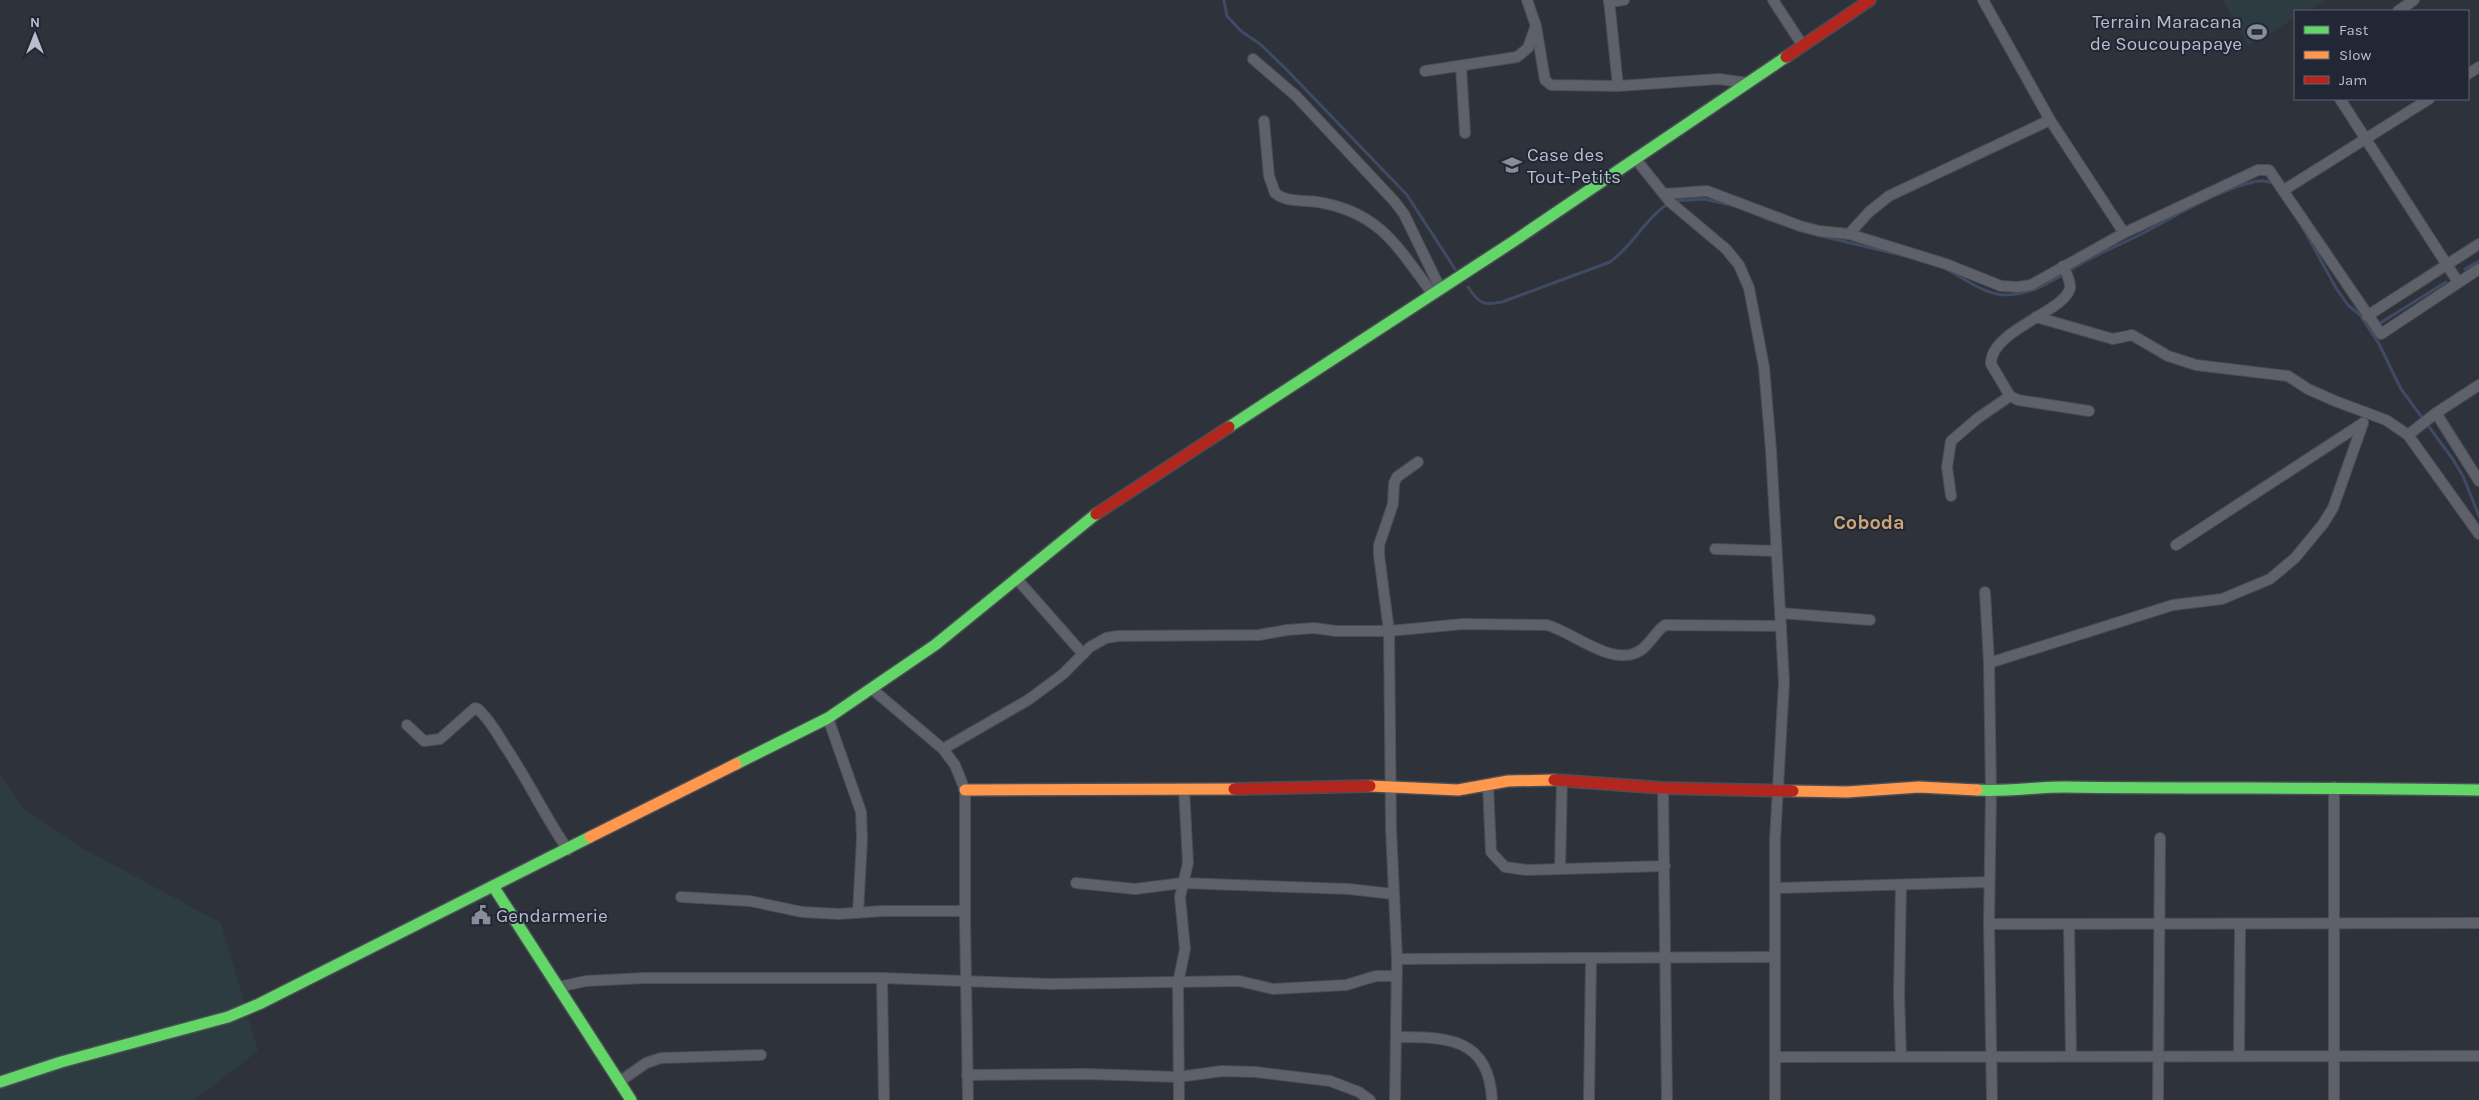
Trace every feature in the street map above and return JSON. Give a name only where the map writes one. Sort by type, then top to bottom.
[{"type":"main road","points":[[0,1082],[61,1062],[240,1013],[357,956],[828,718],[935,645],[1088,519],[1635,158],[1870,0]]},
{"type":"main road","points":[[965,790],[1114,791],[1391,786],[1458,790],[1527,779],[1663,788],[1847,792],[1919,788],[1991,791],[2063,787],[2115,789],[2334,787],[2479,790]]},
{"type":"main road","points":[[493,886],[631,1100]]},
{"type":"street","points":[[1527,0],[1536,26],[1545,80],[1551,85],[1618,86],[1719,79],[1748,83]]},
{"type":"street","points":[[1618,86],[1609,1],[1624,0]]},
{"type":"street","points":[[1773,0],[1803,46]]},
{"type":"street","points":[[1984,0],[2050,120],[2124,233]]},
{"type":"street","points":[[2399,10],[2414,0]]},
{"type":"street","points":[[1425,71],[1517,57],[1528,48],[1536,26]]},
{"type":"street","points":[[1253,59],[1296,96],[1395,202],[1404,214],[1436,290]]},
{"type":"street","points":[[1461,66],[1465,133]]},
{"type":"street","points":[[2341,100],[2458,282]]},
{"type":"street","points":[[2284,190],[2427,100]]},
{"type":"street","points":[[1849,234],[1869,212],[1889,196],[2050,120]]},
{"type":"street","points":[[1264,122],[1269,176],[1275,193],[1288,200],[1322,202],[1336,206],[1352,211],[1372,222],[1391,238],[1436,290]]},
{"type":"street","points":[[1635,158],[1664,194],[1726,249],[1739,265],[1749,288],[1764,367],[1772,458],[1784,702],[1777,790],[1774,957],[1776,991],[1775,1100]]},
{"type":"street","points":[[1664,194],[1707,191],[1819,231],[1849,234],[1946,264],[2002,286],[2018,287],[2032,285],[2124,233],[2258,170],[2269,170],[2381,334],[2479,269]]},
{"type":"street","points":[[2367,316],[2479,244]]},
{"type":"street","points":[[2063,266],[2070,284],[2066,296],[2010,334],[1993,353],[1991,364],[2010,396],[2030,403],[2089,411]]},
{"type":"street","points":[[2036,317],[2113,339],[2132,335],[2168,356],[2196,365],[2281,374],[2335,401],[2373,414],[2408,436],[2479,534]]},
{"type":"street","points":[[2408,436],[2436,413],[2479,386]]},
{"type":"street","points":[[1951,496],[1947,467],[1951,441],[1978,418],[2010,396]]},
{"type":"street","points":[[2436,413],[2479,481]]},
{"type":"street","points":[[2176,545],[2363,423],[2373,414]]},
{"type":"street","points":[[1989,663],[2173,606],[2222,599],[2270,579],[2295,558],[2323,524],[2332,508],[2363,423]]},
{"type":"street","points":[[1395,1100],[1396,959],[1393,894],[1389,631],[1378,556],[1379,545],[1390,514],[1397,477],[1418,462]]},
{"type":"street","points":[[1715,549],[1776,551]]},
{"type":"street","points":[[1016,578],[1083,654]]},
{"type":"street","points":[[1985,592],[1989,663],[1991,791],[1989,924],[1992,1100]]},
{"type":"street","points":[[1780,613],[1870,620]]},
{"type":"street","points":[[943,749],[1028,700],[1062,675],[1097,643],[1118,636],[1259,635],[1314,628],[1336,631],[1389,631],[1463,624],[1547,625],[1558,628],[1581,643],[1616,655],[1628,655],[1641,650],[1658,630],[1665,625],[1781,626]]},
{"type":"street","points":[[872,689],[943,749],[955,764],[965,790],[968,1100]]},
{"type":"street","points":[[406,725],[424,741],[434,741],[440,739],[475,708],[478,708],[495,728],[516,760],[545,816],[568,850]]},
{"type":"street","points":[[828,718],[861,812],[862,839],[858,913]]},
{"type":"street","points":[[1560,869],[1562,780]]},
{"type":"street","points":[[1488,785],[1489,848],[1495,858],[1505,867],[1527,870],[1664,866]]},
{"type":"street","points":[[2334,787],[2334,1100]]},
{"type":"street","points":[[1663,788],[1667,1100]]},
{"type":"street","points":[[1178,1100],[1178,983],[1185,949],[1180,904],[1182,883],[1188,863],[1184,789]]},
{"type":"street","points":[[2158,1100],[2160,838]]},
{"type":"street","points":[[1775,888],[1901,886],[1990,882]]},
{"type":"street","points":[[1076,883],[1135,889],[1182,883],[1349,889],[1393,894]]},
{"type":"street","points":[[1901,886],[1899,994],[1901,1056]]},
{"type":"street","points":[[681,897],[750,900],[802,912],[965,911]]},
{"type":"street","points":[[1989,924],[2334,925],[2479,923]]},
{"type":"street","points":[[2069,924],[2071,1056]]},
{"type":"street","points":[[2239,1056],[2240,925]]},
{"type":"street","points":[[1396,959],[1774,957]]},
{"type":"street","points":[[1589,1100],[1591,959]]},
{"type":"street","points":[[558,987],[586,981],[644,978],[882,978],[1049,984],[1239,981],[1273,989],[1346,985],[1376,976],[1396,976]]},
{"type":"street","points":[[882,978],[884,1100]]},
{"type":"street","points":[[1396,1037],[1435,1037],[1461,1043],[1474,1054],[1485,1069],[1491,1088],[1492,1100]]},
{"type":"street","points":[[619,1082],[646,1063],[661,1058],[761,1055]]},
{"type":"street","points":[[1776,1057],[2479,1056]]},
{"type":"street","points":[[967,1075],[1087,1074],[1178,1077],[1222,1070],[1256,1072],[1330,1081],[1359,1092],[1370,1100]]},
{"type":"shaded area","name":"Terrain Maracana de Soucoupapaye","points":[[2222,0],[2326,0],[2309,10],[2294,10],[2294,19],[2249,46]]},
{"type":"shaded area","points":[[0,775],[25,810],[77,845],[221,923],[258,1051],[194,1100],[0,1100]]},
{"type":"waterway","points":[[1224,0],[1227,16],[1241,31],[1260,44],[1286,69],[1407,195],[1455,269]]},
{"type":"waterway","points":[[1946,269],[1975,285],[1997,294],[2005,295],[2028,292],[2049,283],[2096,256],[2213,196],[2256,181],[2267,181],[2275,184]]},
{"type":"waterway","points":[[1674,201],[1704,199],[1735,206]]},
{"type":"waterway","points":[[1468,287],[1475,297],[1482,302],[1490,304],[1502,302],[1610,262],[1626,248],[1653,216],[1669,203]]},
{"type":"waterway","points":[[1762,217],[1779,223]]},
{"type":"waterway","points":[[2303,228],[2336,288],[2348,305],[2360,315],[2379,344],[2401,389],[2452,458],[2463,476],[2479,516]]},
{"type":"waterway","points":[[1821,236],[1905,256]]},
{"type":"waterway","points":[[2465,269],[2479,261]]},
{"type":"waterway","points":[[2377,325],[2446,282]]},
{"type":"traffic: fast","points":[[1229,427],[1514,241],[1786,57]]},
{"type":"traffic: fast","points":[[736,764],[828,718],[935,645],[1096,514]]},
{"type":"traffic: fast","points":[[1977,790],[2064,787],[2479,790]]},
{"type":"traffic: fast","points":[[0,1082],[61,1062],[228,1017],[259,1004],[590,837]]},
{"type":"traffic: fast","points":[[493,886],[631,1100]]},
{"type":"traffic: slow","points":[[590,837],[736,764]]},
{"type":"traffic: slow","points":[[1370,786],[1458,790],[1508,781],[1554,780]]},
{"type":"traffic: slow","points":[[1793,791],[1847,792],[1919,787],[1977,790]]},
{"type":"traffic: slow","points":[[965,790],[1234,789]]},
{"type":"traffic: jam","points":[[1786,57],[1870,0]]},
{"type":"traffic: jam","points":[[1096,514],[1229,427]]},
{"type":"traffic: jam","points":[[1554,780],[1663,788],[1793,791]]},
{"type":"traffic: jam","points":[[1234,789],[1370,786]]},
{"type":"place","name":"Terrain Maracana de Soucoupapaye","points":[[2257,32]]},
{"type":"place","name":"Case des Tout-Petits","points":[[1512,165]]},
{"type":"place","name":"Gendarmerie","points":[[481,915]]},
{"type":"district","name":"Coboda","points":[[1869,522]]}]
